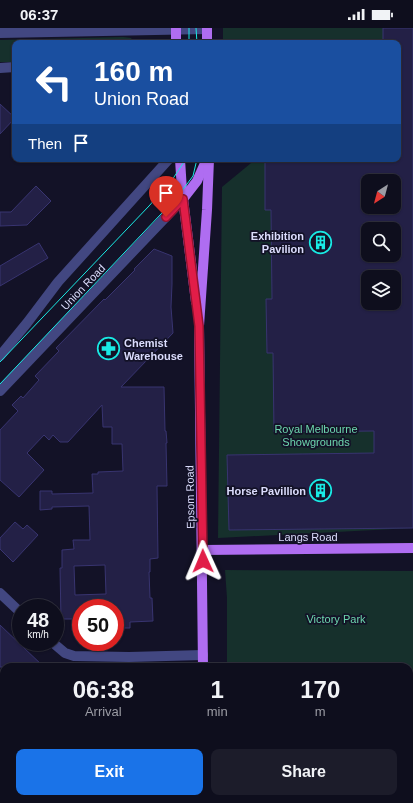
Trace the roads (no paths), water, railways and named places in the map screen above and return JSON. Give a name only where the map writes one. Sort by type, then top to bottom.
[{"type":"main road","points":[[176,28],[176,40]]},
{"type":"main road","points":[[207,28],[207,40]]},
{"type":"main road","name":"Epsom Road","points":[[180,162],[183,199],[199,326]]},
{"type":"main road","points":[[183,199],[197,181],[206,162]]},
{"type":"main road","name":"Epsom Road","points":[[203,663],[199,326],[207,210],[207,162]]},
{"type":"main road","name":"Langs Road","points":[[202,550],[413,548]]},
{"type":"street","points":[[0,33],[207,28]]},
{"type":"street","points":[[0,68],[12,67]]},
{"type":"street","name":"Union Road","points":[[0,356],[58,282],[166,162]]},
{"type":"street","name":"Union Road","points":[[0,391],[183,199]]},
{"type":"street","points":[[0,592],[12,604]]},
{"type":"street","points":[[63,651],[74,656],[129,657],[203,655]]},
{"type":"tram line","points":[[189,28],[189,40]]},
{"type":"tram line","points":[[196,28],[197,40]]},
{"type":"tram line","points":[[0,362],[149,206],[172,180],[184,162]]},
{"type":"tram line","points":[[0,384],[178,196],[193,176],[196,162]]},
{"type":"place","name":"Exhibition Pavilion","points":[[320,242]]},
{"type":"place","name":"Chemist Warehouse","points":[[108,349]]},
{"type":"place","name":"Horse Pavillion","points":[[321,491]]},
{"type":"park label","name":"Royal Melbourne Showgrounds","points":[[316,435]]},
{"type":"park label","name":"Victory Park","points":[[336,619]]}]
